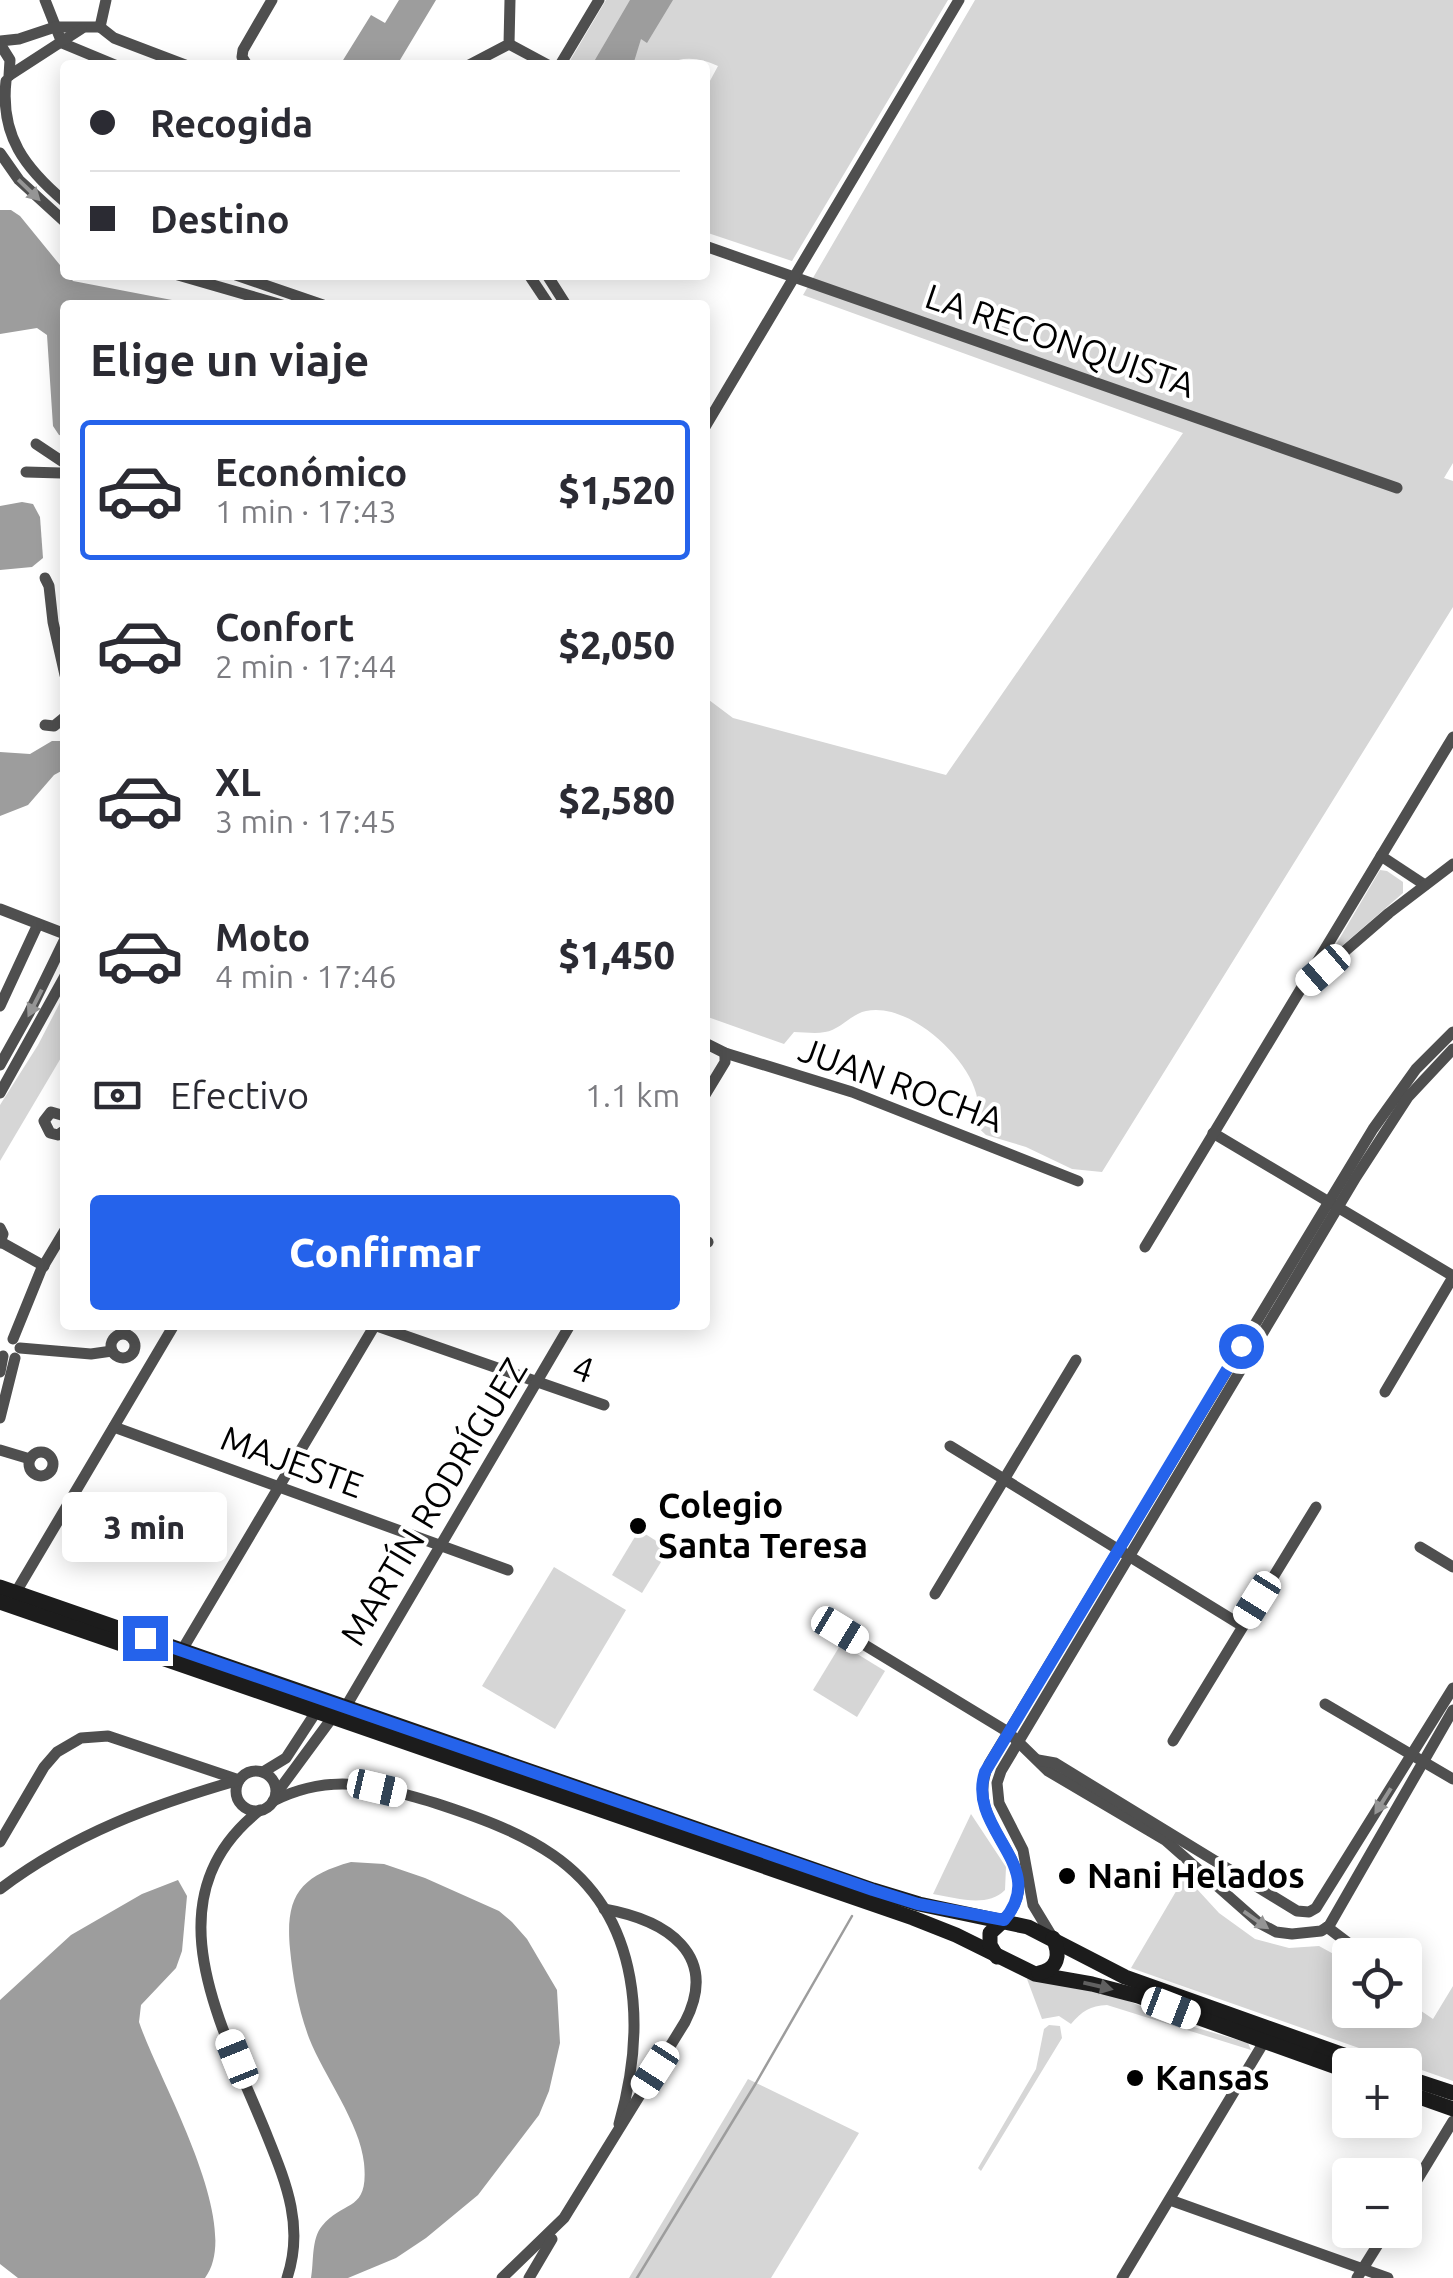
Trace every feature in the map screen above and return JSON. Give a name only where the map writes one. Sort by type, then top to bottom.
[{"type":"main road","points":[[5,1601],[182,1650],[333,1712],[913,1918],[1035,1974],[1138,1996],[1332,2066]]},
{"type":"main road","points":[[5,1601],[873,1890],[918,1904],[1004,1920],[1053,1938],[1125,1977],[1332,2051]]},
{"type":"main road","points":[[997,1957],[990,1945],[990,1933],[1004,1920]]},
{"type":"main road","points":[[1035,1974],[1046,1972],[1056,1963],[1058,1948],[1053,1938]]},
{"type":"main road","points":[[1422,2082],[1453,2094]]},
{"type":"main road","points":[[1422,2098],[1453,2109]]},
{"type":"street","points":[[46,0],[62,43],[103,60]]},
{"type":"street","points":[[100,27],[106,0]]},
{"type":"street","points":[[242,60],[243,50],[272,0]]},
{"type":"street","points":[[509,44],[510,0]]},
{"type":"street","points":[[563,60],[599,0]]},
{"type":"street","points":[[710,419],[960,0]]},
{"type":"street","points":[[60,197],[37,176],[9,138],[2,106],[10,60],[0,42],[55,27],[100,27],[114,38],[172,60]]},
{"type":"street","points":[[5,81],[81,29]]},
{"type":"street","points":[[478,60],[509,44]]},
{"type":"street","points":[[509,44],[539,60]]},
{"type":"street","points":[[0,152],[19,180],[60,217]]},
{"type":"street","name":"LA RECONQUISTA","points":[[710,248],[1397,488]]},
{"type":"street","points":[[195,280],[265,300]]},
{"type":"street","points":[[250,280],[308,300]]},
{"type":"street","points":[[36,444],[60,465]]},
{"type":"street","points":[[26,472],[60,468]]},
{"type":"street","points":[[44,578],[49,586],[60,666]]},
{"type":"street","points":[[45,724],[54,726],[60,722]]},
{"type":"street","points":[[1144,1246],[1453,736]]},
{"type":"street","points":[[1380,856],[1425,886]]},
{"type":"street","points":[[1302,988],[1453,864]]},
{"type":"street","points":[[0,910],[60,934]]},
{"type":"street","points":[[0,1006],[38,924]]},
{"type":"street","points":[[0,1065],[30,1014],[60,947]]},
{"type":"street","points":[[0,1093],[60,985]]},
{"type":"street","points":[[1053,1938],[986,1813],[983,1779],[1013,1736],[1398,1093],[1453,1032]]},
{"type":"street","name":"JUAN ROCHA","points":[[710,1046],[826,1082],[1078,1181]]},
{"type":"street","points":[[1333,1205],[1408,1097],[1453,1048]]},
{"type":"street","points":[[710,1088],[725,1062],[725,1053]]},
{"type":"street","points":[[60,1115],[51,1112],[44,1121],[50,1134],[60,1134]]},
{"type":"street","points":[[1213,1133],[1453,1277],[1385,1392]]},
{"type":"street","points":[[0,1228],[0,1242],[44,1266]]},
{"type":"street","points":[[0,1372],[44,1266],[60,1239]]},
{"type":"street","points":[[5,1601],[171,1330]]},
{"type":"street","points":[[182,1650],[372,1330]]},
{"type":"street","name":"4","points":[[389,1330],[604,1405]]},
{"type":"street","name":"MARTÍN RODRÍGUEZ","points":[[333,1712],[567,1330]]},
{"type":"street","points":[[8,1350],[91,1354],[112,1350]]},
{"type":"street","points":[[0,1418],[8,1350]]},
{"type":"street","points":[[935,1594],[1076,1360]]},
{"type":"street","name":"MAJESTE","points":[[114,1427],[508,1570]]},
{"type":"street","points":[[950,1446],[1241,1625]]},
{"type":"street","points":[[0,1450],[30,1459]]},
{"type":"street","points":[[1172,1741],[1316,1507]]},
{"type":"street","points":[[1420,1547],[1453,1567]]},
{"type":"street","points":[[840,1630],[1013,1736],[1048,1771],[1165,1840],[1258,1923],[1276,1932],[1300,1934],[1327,1927],[1453,1688]]},
{"type":"street","points":[[1325,1704],[1453,1779]]},
{"type":"street","points":[[1037,1760],[1055,1763],[1304,1913],[1314,1910],[1320,1902],[1453,1710]]},
{"type":"street","points":[[0,1889],[38,1861],[96,1829],[239,1780],[250,1772],[263,1772],[286,1758],[301,1735],[333,1712]]},
{"type":"street","points":[[287,2278],[295,2238],[290,2196],[211,1992],[200,1948],[200,1915],[212,1870],[236,1831],[274,1798],[333,1712]]},
{"type":"street","points":[[301,1735],[314,1742]]},
{"type":"street","points":[[0,1842],[44,1767],[56,1752],[80,1738],[108,1736],[239,1780]]},
{"type":"street","points":[[986,1813],[998,1821],[998,1778],[1013,1736]]},
{"type":"street","points":[[206,1790],[212,1780],[208,1769]]},
{"type":"street","points":[[263,1772],[272,1778],[274,1798]]},
{"type":"street","points":[[239,1780],[236,1793],[242,1804],[260,1810]]},
{"type":"street","points":[[274,1798],[308,1786],[340,1783],[394,1792],[461,1812],[554,1856],[589,1888],[604,1909],[630,1969],[636,2011],[634,2064],[619,2124]]},
{"type":"street","points":[[1001,1808],[1023,1850],[1023,1877],[1016,1904],[1004,1920]]},
{"type":"street","points":[[1188,1862],[1195,1848]]},
{"type":"street","points":[[1320,1902],[1337,1912]]},
{"type":"street","points":[[505,2275],[526,2278],[696,1997],[694,1965],[681,1943],[670,1933],[604,1909]]},
{"type":"street","points":[[1300,1934],[1304,1913]]},
{"type":"street","points":[[1327,1927],[1342,1938]]},
{"type":"street","points":[[1122,2278],[1264,2042]]},
{"type":"street","points":[[634,2064],[643,2072],[655,2070]]},
{"type":"street","points":[[1422,2172],[1453,2121]]},
{"type":"street","points":[[1170,2200],[1360,2274],[1388,2278]]},
{"type":"street","points":[[505,2275],[564,2218]]},
{"type":"street","points":[[1360,2274],[1375,2248]]},
{"type":"shaded area","points":[[399,0],[436,0],[400,60],[343,60],[371,15],[385,23]]},
{"type":"shaded area","points":[[606,0],[948,0],[792,261],[710,234],[710,81],[718,66],[710,60],[692,59],[570,60]]},
{"type":"shaded area","points":[[630,0],[673,0],[647,43],[641,39],[635,60],[595,60]]},
{"type":"shaded area","points":[[975,0],[1453,0],[1453,463],[1444,478],[1453,481],[1453,607],[1102,1172],[1072,1169],[1026,1147],[986,1135],[973,1123],[977,1096],[960,1063],[933,1034],[899,1015],[866,1011],[830,1031],[794,1032],[784,1044],[710,1018],[710,701],[733,718],[946,775],[1183,433],[803,295]]},
{"type":"shaded area","points":[[0,210],[11,210],[20,216],[60,265],[60,280],[172,300],[60,300],[60,435],[53,426],[47,335],[37,328],[0,334]]},
{"type":"shaded area","points":[[33,504],[40,517],[43,558],[32,567],[0,570],[0,506]]},
{"type":"shaded area","points":[[52,741],[60,741],[60,772],[28,805],[0,816],[0,752],[30,754]]},
{"type":"shaded area","points":[[1380,870],[1403,882],[1403,893],[1328,958]]},
{"type":"shaded area","points":[[60,1003],[60,1059],[0,1161],[0,1105]]},
{"type":"shaded area","points":[[639,1530],[669,1549],[642,1593],[612,1575]]},
{"type":"shaded area","points":[[554,1567],[626,1610],[555,1729],[482,1686]]},
{"type":"shaded area","points":[[841,1644],[885,1671],[857,1717],[813,1690]]},
{"type":"shaded area","points":[[971,1814],[1006,1867],[1005,1890],[981,1900],[933,1894]]},
{"type":"shaded area","points":[[351,1862],[384,1864],[425,1878],[499,1911],[512,1922],[527,1939],[557,1990],[560,2043],[539,2115],[478,2195],[396,2258],[348,2278],[311,2278],[318,2231],[359,2198],[365,2179],[356,2132],[302,2016],[291,1960],[290,1915],[308,1882]]},
{"type":"shaded area","points":[[1185,1876],[1219,1913],[1255,1939],[1289,1948],[1319,1946],[1332,1953],[1332,2028],[1422,2028],[1422,2012],[1433,2019],[1453,1986],[1453,2081],[1422,2070],[1422,2048],[1359,2048],[1131,1968]]},
{"type":"shaded area","points":[[178,1880],[187,1896],[182,1951],[176,1968],[141,2005],[139,2022],[207,2189],[214,2224],[214,2254],[205,2278],[18,2278],[0,2264],[0,2000],[71,1935],[142,1894]]},
{"type":"shaded area","points":[[1027,1979],[1109,1993],[1184,2024],[1248,2043],[1251,2050],[1107,2005],[1087,2010],[1071,2024],[1059,2016],[1042,2019]]},
{"type":"shaded area","points":[[1049,2025],[1060,2026],[1062,2038],[981,2171],[978,2168],[1036,2069],[1044,2029]]},
{"type":"shaded area","points":[[748,2079],[859,2133],[771,2278],[629,2278]]},
{"type":"waterway","points":[[637,2278],[852,1916]]},
{"type":"place","name":"Colegio Santa Teresa","points":[[638,1526]]},
{"type":"place","name":"Nani Helados","points":[[1067,1876]]},
{"type":"place","name":"Kansas","points":[[1135,2078]]},
{"type":"route","points":[[145,1638],[873,1890],[918,1904],[1004,1920],[1016,1904],[1020,1890],[1011,1856],[984,1808],[981,1793],[985,1772],[1241,1346]]}]
